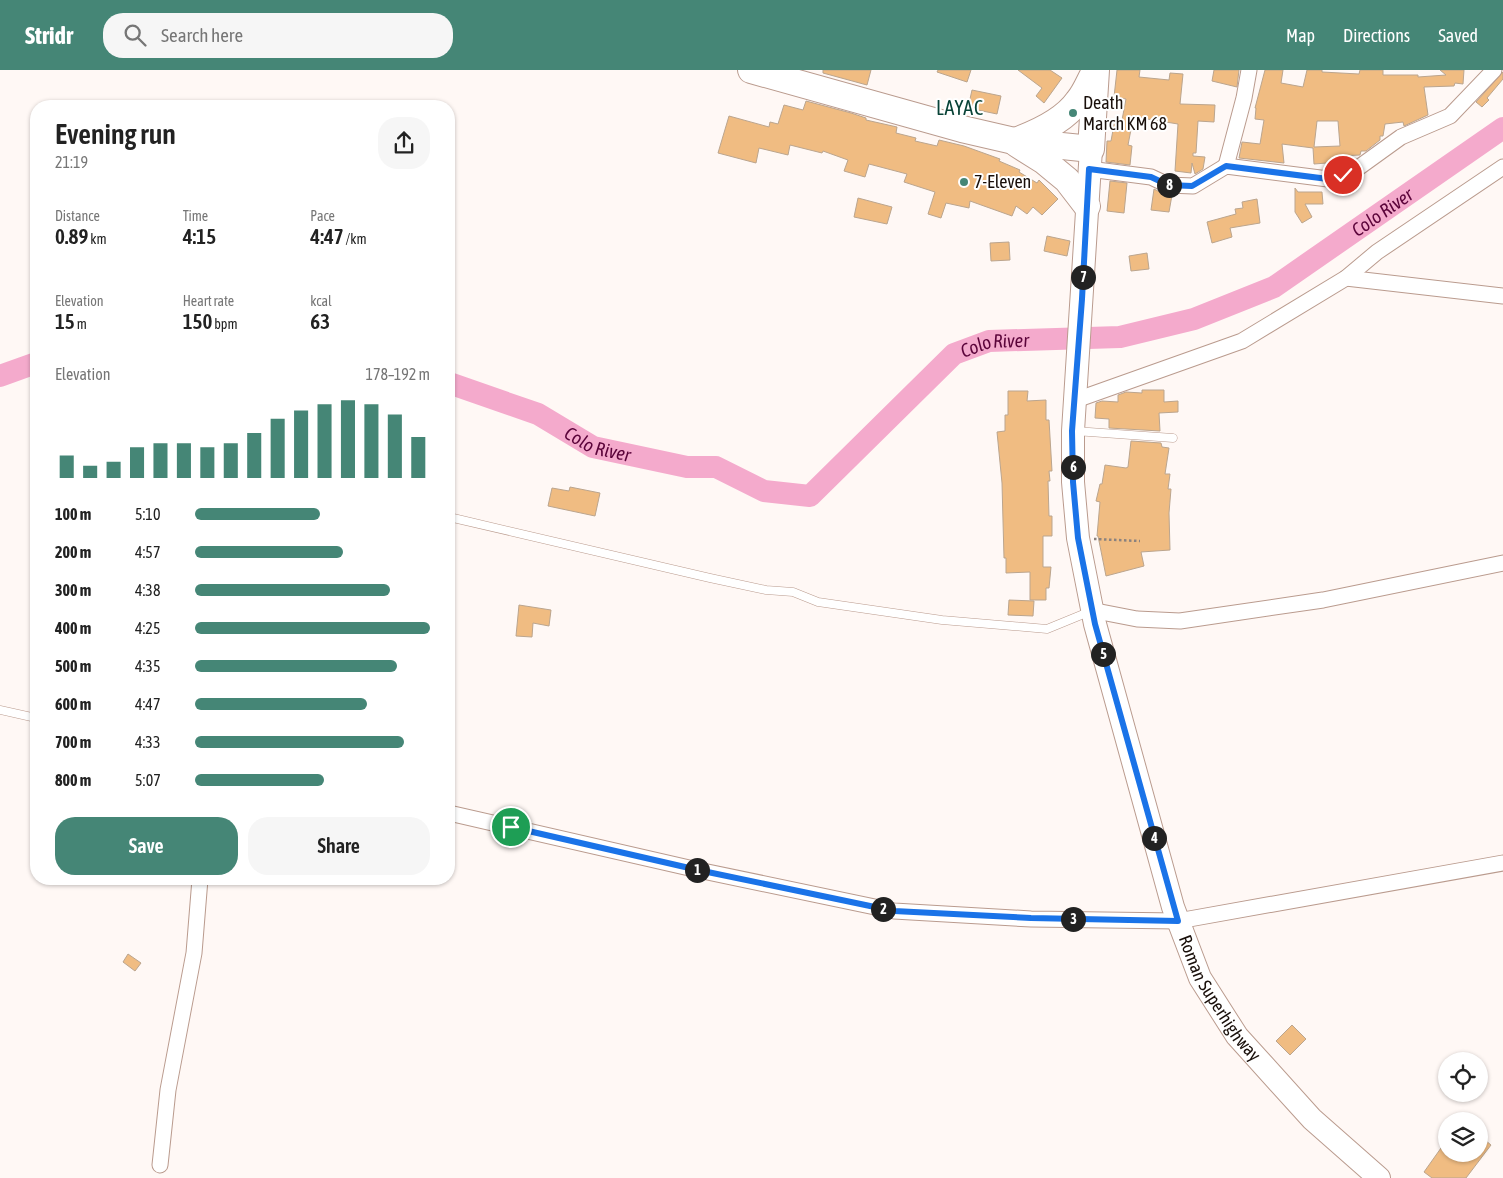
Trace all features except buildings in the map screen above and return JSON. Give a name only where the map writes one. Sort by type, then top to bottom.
[{"type":"highway","points":[[751,70],[930,121],[1090,159],[1096,70]]},
{"type":"highway","points":[[1013,141],[1034,134],[1063,115],[1078,101],[1096,70]]},
{"type":"highway","points":[[1013,141],[1044,161],[1067,180],[1087,206]]},
{"type":"main road","name":"Roman Superhighway","points":[[1090,159],[1076,395],[1072,431],[1073,482],[1078,538],[1096,616],[1175,914],[1200,978],[1237,1036],[1312,1119],[1379,1178]]},
{"type":"street","points":[[1226,166],[1244,98],[1249,70]]},
{"type":"street","points":[[1090,159],[1151,177],[1168,185],[1192,186],[1226,166],[1328,179],[1358,168],[1402,137],[1450,116],[1494,70]]},
{"type":"street","points":[[1076,395],[1242,341],[1346,278],[1378,252],[1503,167]]},
{"type":"street","points":[[1346,278],[1503,296]]},
{"type":"street","points":[[1096,616],[1180,621],[1323,600],[1503,563]]},
{"type":"street","points":[[455,814],[698,870],[894,911],[1031,918],[1175,914],[1503,863]]},
{"type":"street","points":[[160,1164],[168,1090],[194,953],[200,885]]},
{"type":"lane","points":[[1072,431],[1173,438]]},
{"type":"lane","points":[[455,518],[728,582],[766,590],[793,592],[818,602],[933,619],[1030,629],[1048,629],[1096,616]]},
{"type":"lane","points":[[0,710],[30,717]]},
{"type":"path","points":[[1078,538],[1140,541]]},
{"type":"waterway","name":"Colo River","points":[[455,385],[538,414],[593,447],[687,467],[716,467],[764,491],[810,496],[954,354],[989,341],[1120,337],[1194,319],[1274,287],[1503,128]]},
{"type":"waterway","name":"Colo River","points":[[0,376],[30,365]]},
{"type":"place","name":"Death March KM 68","points":[[1073,113]]},
{"type":"place","name":"7-Eleven","points":[[964,182]]},
{"type":"district","name":"LAYAC","points":[[960,108]]},
{"type":"route","points":[[511,827],[698,870],[894,911],[1031,918],[1178,921],[1095,624],[1078,538],[1073,482],[1072,431],[1076,400],[1089,169],[1151,177],[1168,185],[1192,186],[1226,166],[1328,179],[1343,175]]}]
